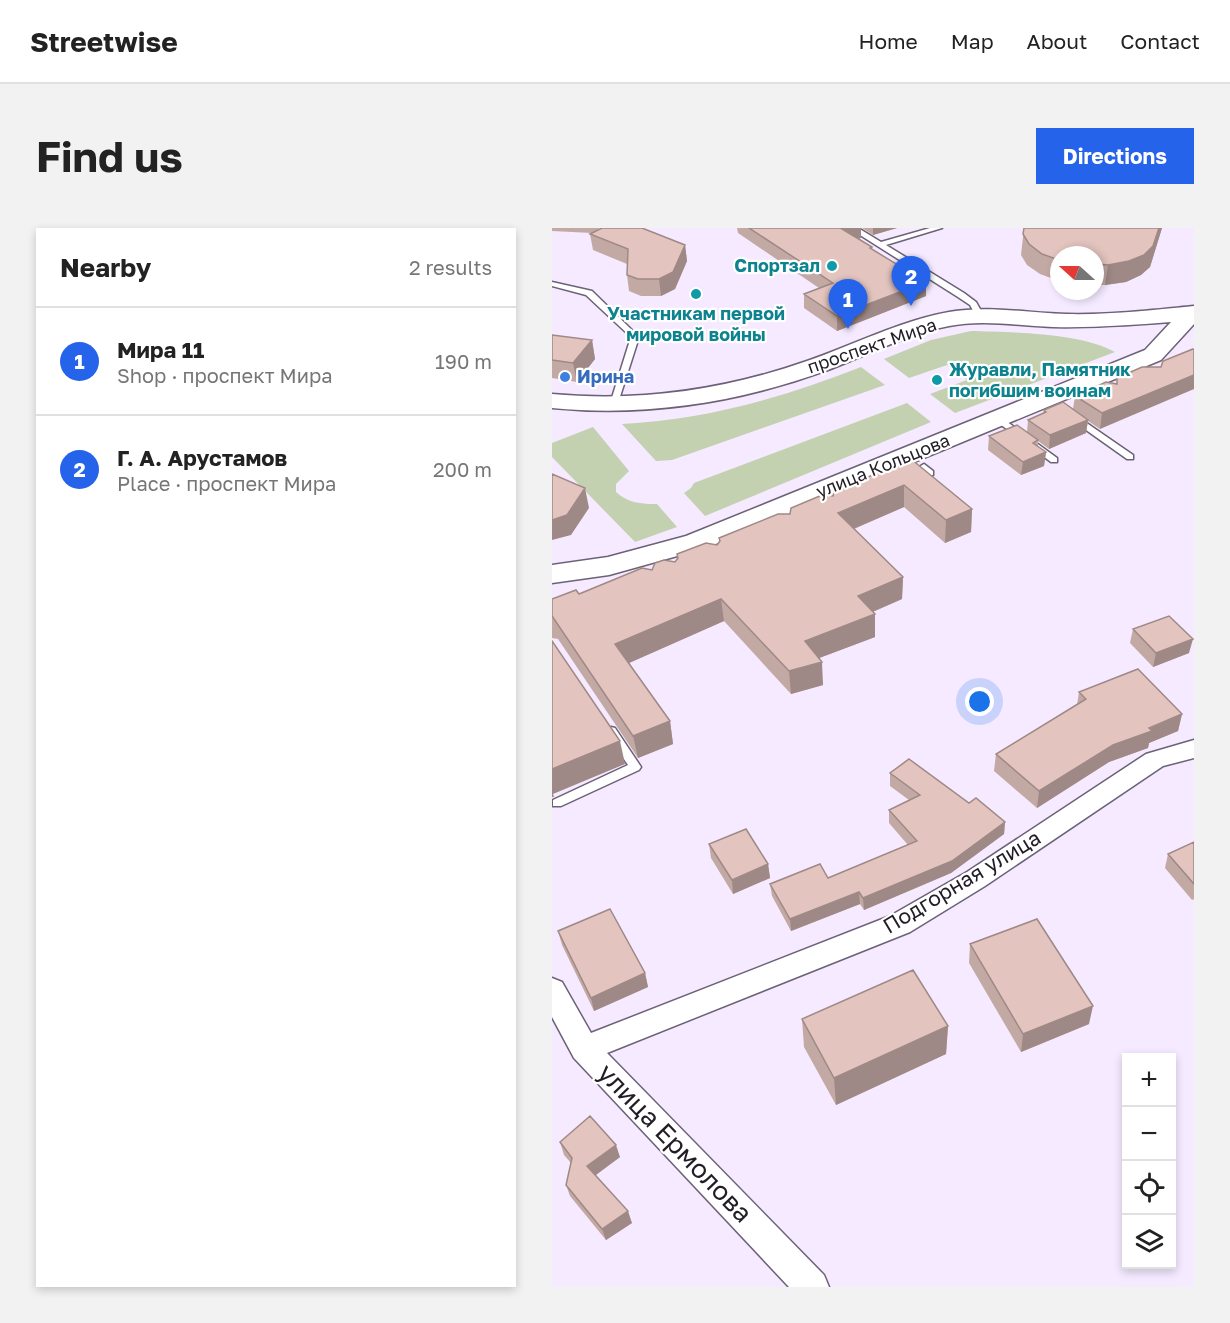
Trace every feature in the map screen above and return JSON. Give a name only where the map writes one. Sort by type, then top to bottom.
[{"type":"street","name":"проспект Мира","points":[[552,401],[615,404],[668,401],[711,395],[760,384],[816,366],[928,324],[950,319],[981,316],[1093,320],[1193,313]]},
{"type":"street","name":"улица Кольцова","points":[[552,574],[644,562],[699,545],[811,500],[999,419],[1055,405],[1153,355],[1193,313]]},
{"type":"street","name":"Подгорная улица","points":[[584,1048],[900,924],[976,879],[1155,760],[1194,749]]},
{"type":"street","name":"улица Ермолова","points":[[552,990],[584,1048],[812,1287]]},
{"type":"lane","points":[[853,228],[961,295],[973,304],[981,316]]},
{"type":"lane","points":[[879,245],[938,228]]},
{"type":"lane","points":[[552,284],[589,293],[635,337],[615,404]]},
{"type":"lane","points":[[1055,405],[1130,457]]},
{"type":"lane","points":[[999,419],[1054,460]]},
{"type":"lane","points":[[557,803],[635,767],[604,721]]},
{"type":"green space","points":[[971,331],[1065,337],[1115,352],[955,413],[930,394],[967,380],[947,365],[909,378],[884,359],[931,340]]},
{"type":"green space","points":[[861,367],[885,385],[672,460],[656,461],[622,424],[684,418],[744,405],[803,388]]},
{"type":"green space","points":[[907,403],[931,422],[705,516],[684,493],[694,483]]},
{"type":"green space","points":[[593,427],[629,471],[616,484],[616,492],[625,499],[635,502],[657,504],[677,527],[635,542],[552,457],[552,443]]},
{"type":"building","points":[[602,228],[642,228],[685,245],[673,272],[659,279],[638,279],[627,275],[628,249],[590,234]]},
{"type":"building","points":[[749,228],[846,228],[842,229],[926,282],[837,316],[804,294],[833,283]]},
{"type":"building","points":[[1024,228],[1159,228],[1153,246],[1144,255],[1108,265],[1104,265],[1104,246],[1050,246],[1050,257],[1029,244],[1023,234]]},
{"type":"building","points":[[552,335],[592,340],[573,363],[552,360]]},
{"type":"building","points":[[1193,349],[1194,375],[1102,413],[1075,396],[1106,382],[1117,384],[1117,378],[1142,367],[1161,367],[1163,361]]},
{"type":"building","points":[[1063,402],[1088,420],[1050,435],[1028,420],[1046,412],[1044,410]]},
{"type":"building","points":[[1017,425],[1038,440],[1033,443],[1046,452],[1023,462],[989,436]]},
{"type":"building","points":[[911,459],[972,509],[946,520],[904,485],[838,513],[903,577],[858,596],[875,614],[805,641],[822,662],[789,671],[721,599],[615,644],[670,721],[633,736],[552,616],[552,599],[576,590],[579,594],[642,568],[652,570],[655,563],[664,560],[675,562],[678,558],[677,554],[706,543],[717,545],[719,538],[778,514],[790,514],[791,508],[822,495],[833,496],[834,491]]},
{"type":"building","points":[[552,474],[585,488],[567,515],[552,520]]},
{"type":"building","points":[[1169,616],[1193,639],[1156,653],[1133,629]]},
{"type":"building","points":[[552,641],[620,741],[552,769]]},
{"type":"building","points":[[1138,669],[1182,714],[1149,728],[1152,731],[1113,745],[1039,791],[996,754],[1086,699],[1079,692]]},
{"type":"building","points":[[909,759],[969,803],[976,798],[1005,822],[952,861],[863,898],[859,892],[790,919],[770,884],[820,864],[828,878],[917,841],[889,810],[920,795],[890,773]]},
{"type":"building","points":[[746,829],[768,864],[732,880],[709,844]]},
{"type":"building","points":[[1194,842],[1194,884],[1168,854]]},
{"type":"building","points":[[610,909],[645,973],[591,998],[558,931]]},
{"type":"building","points":[[1037,919],[1093,1006],[1023,1034],[970,944]]},
{"type":"building","points":[[913,970],[948,1026],[834,1078],[802,1019]]},
{"type":"building","points":[[590,1116],[616,1145],[587,1166],[628,1211],[602,1229],[566,1185],[572,1158],[560,1142]]},
{"type":"place","name":"Спортзал","points":[[832,266]]},
{"type":"place","name":"Участникам первой мировой войны","points":[[696,294]]},
{"type":"place","name":"Г. А. Арустамов","points":[[911,306]]},
{"type":"place","name":"Мира 11","points":[[848,329]]},
{"type":"place","name":"Ирина","points":[[565,377]]},
{"type":"place","name":"Журавли, Памятник погибшим воинам","points":[[937,380]]}]
